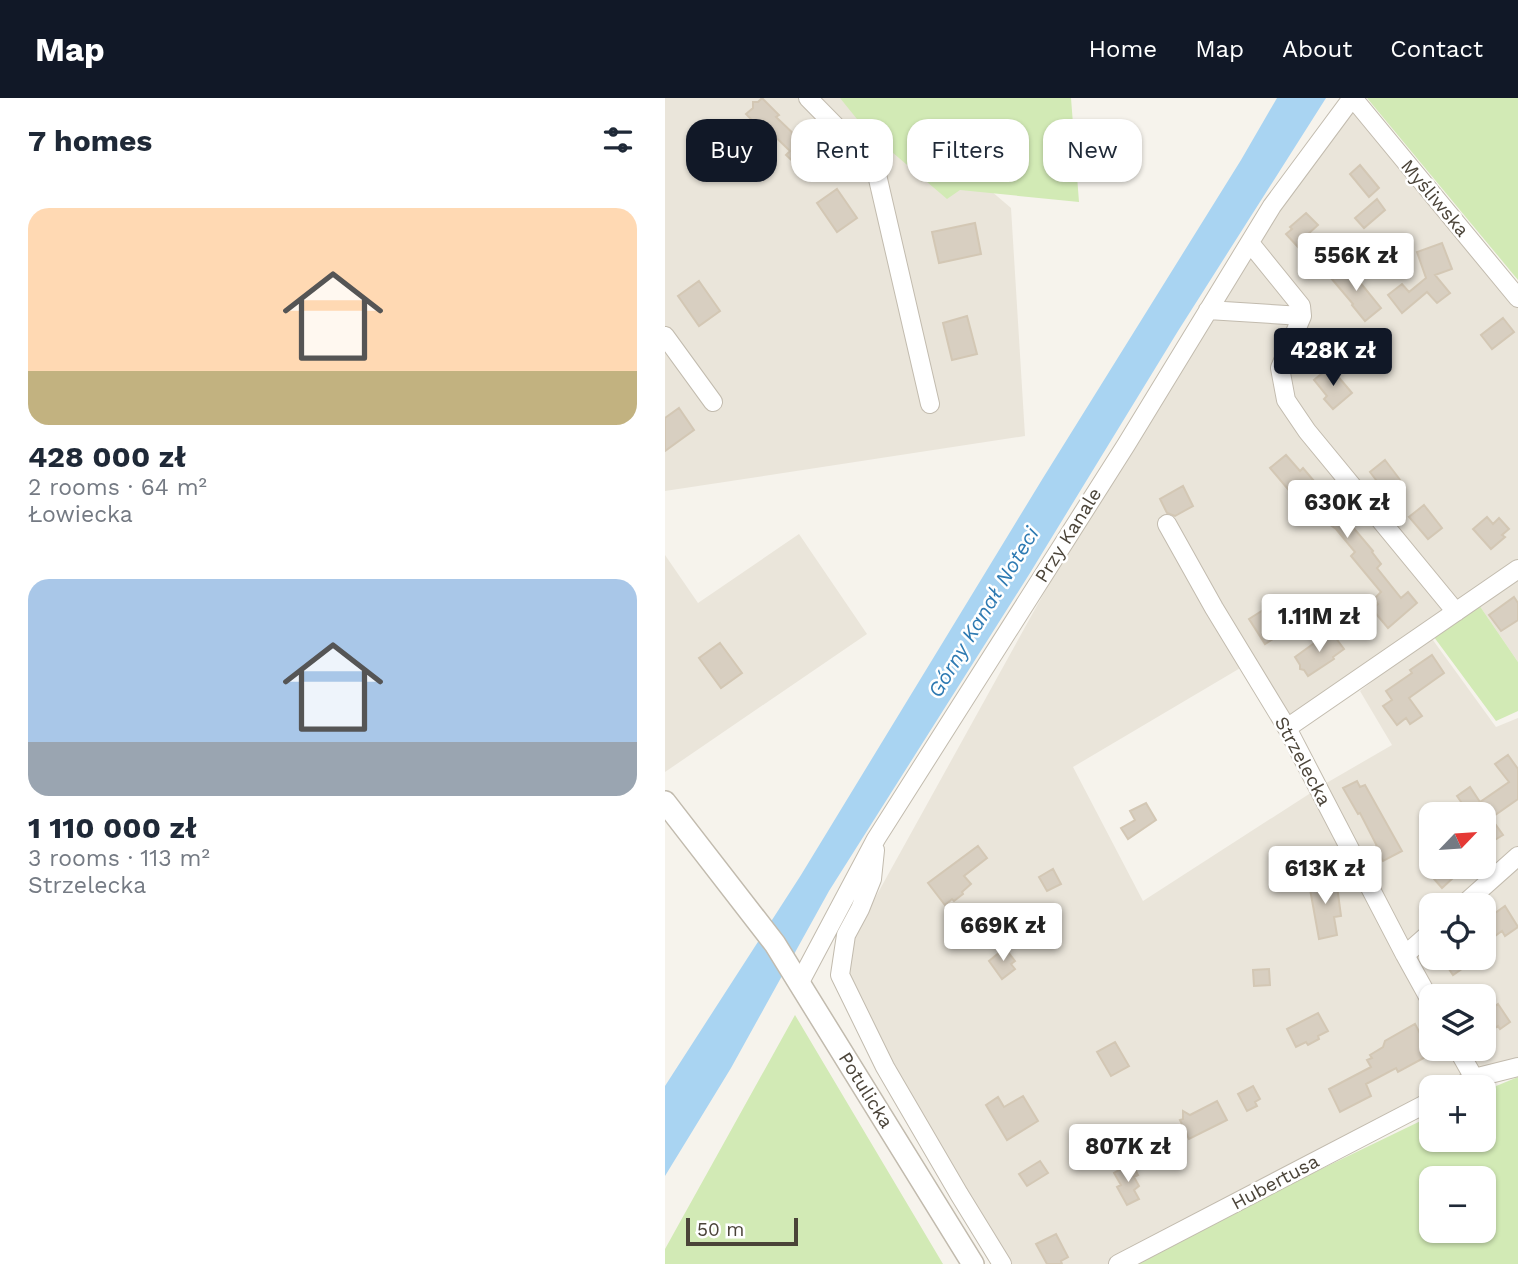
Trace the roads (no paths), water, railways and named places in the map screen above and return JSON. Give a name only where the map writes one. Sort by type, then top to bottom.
[{"type":"street","points":[[808,98],[875,166],[930,404]]},
{"type":"street","name":"Przy Kanale","points":[[796,977],[876,839],[1126,444],[1272,206],[1352,98]]},
{"type":"street","name":"Myśliwska","points":[[1352,98],[1518,298]]},
{"type":"street","points":[[1250,243],[1301,306],[1301,316],[1280,368],[1286,400],[1307,431],[1456,612]]},
{"type":"street","points":[[1208,310],[1301,316]]},
{"type":"street","points":[[665,336],[713,402]]},
{"type":"street","name":"Strzelecka","points":[[1167,524],[1287,728],[1421,984]]},
{"type":"street","points":[[1287,728],[1518,569]]},
{"type":"street","name":"Potulicka","points":[[665,802],[755,918],[796,977],[973,1264]]},
{"type":"street","points":[[876,839],[872,879],[846,934],[840,975],[885,1068],[1002,1264]]},
{"type":"street","points":[[1476,893],[1518,856]]},
{"type":"street","points":[[1405,955],[1419,943]]},
{"type":"street","points":[[1492,1075],[1518,1067]]},
{"type":"street","name":"Hubertusa","points":[[1118,1264],[1419,1107]]},
{"type":"water","name":"Górny Kanał Noteci","points":[[1277,98],[1326,98],[829,891],[731,1068],[665,1176],[665,1086],[801,875]]}]
